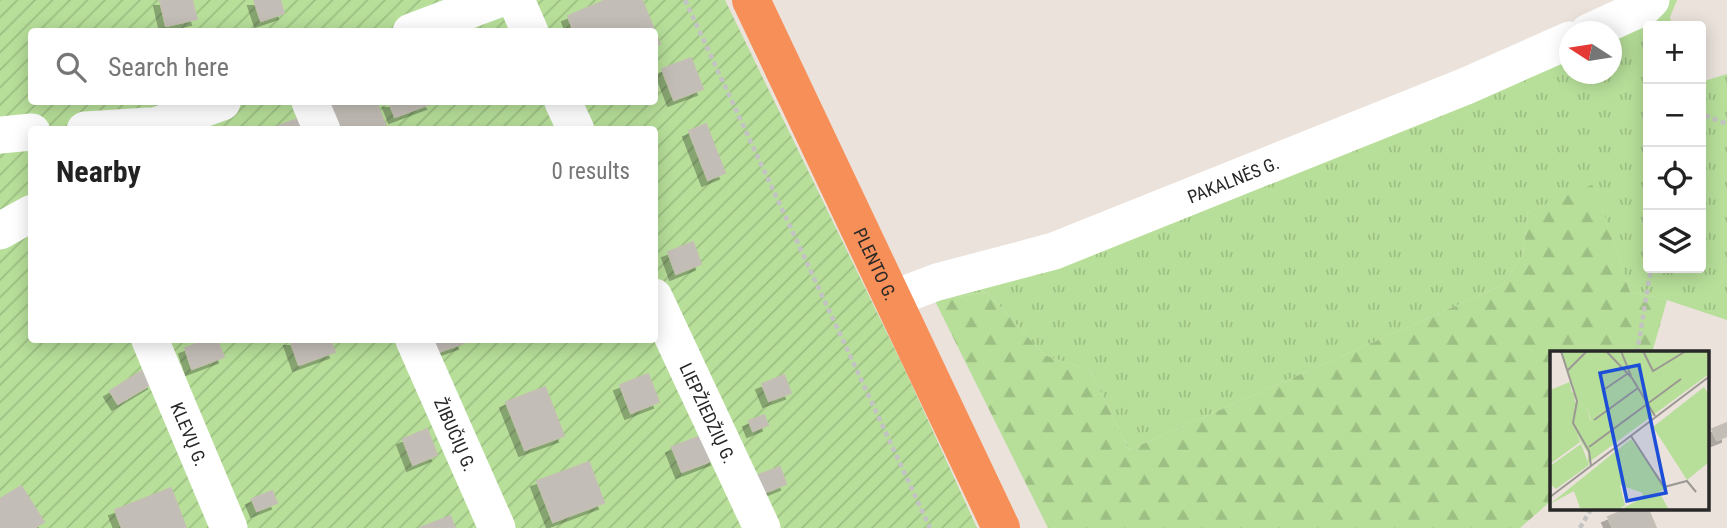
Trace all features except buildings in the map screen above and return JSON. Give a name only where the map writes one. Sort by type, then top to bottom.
[{"type":"highway","name":"PLENTO G.","points":[[751,0],[1001,528]]},
{"type":"street","points":[[422,28],[496,0]]},
{"type":"street","points":[[516,0],[528,28]]},
{"type":"street","points":[[1613,21],[1644,7],[1651,0]]},
{"type":"street","name":"PAKALNĖS G.","points":[[892,299],[937,282],[1054,251],[1466,86],[1559,45]]},
{"type":"street","points":[[152,126],[213,105]]},
{"type":"street","points":[[311,105],[320,126]]},
{"type":"street","points":[[564,105],[574,126]]},
{"type":"street","points":[[0,135],[28,132]]},
{"type":"street","points":[[0,232],[28,214]]},
{"type":"street","name":"LIEPŽIEDŽIŲ G.","points":[[658,306],[762,528]]},
{"type":"street","name":"KLEVŲ G.","points":[[151,343],[229,528]]},
{"type":"street","name":"ŽIBUČIŲ G.","points":[[415,343],[497,528]]},
{"type":"path","points":[[685,0],[930,528]]},
{"type":"path","points":[[1706,116],[1727,124]]},
{"type":"path","points":[[1637,351],[1650,273]]},
{"type":"path","points":[[1580,528],[1590,510]]},
{"type":"green space","points":[[0,0],[725,0],[905,370],[977,528],[0,528]]},
{"type":"green space","points":[[1651,0],[1677,0],[1671,21],[1643,21],[1643,273],[1706,273],[1706,80],[1727,74],[1727,320],[1667,300],[1630,292],[1594,185],[1528,212],[1523,254],[1503,285],[1129,450],[1090,370],[1044,355],[987,292],[935,301],[1559,42],[1559,84],[1622,84],[1622,24]]},
{"type":"green space","points":[[1594,184],[1630,292],[1667,300],[1653,351],[1550,351],[1550,502],[1520,528],[1048,528],[935,301],[987,292],[1044,355],[1090,370],[1129,450],[1503,285],[1523,254],[1528,212]]}]
